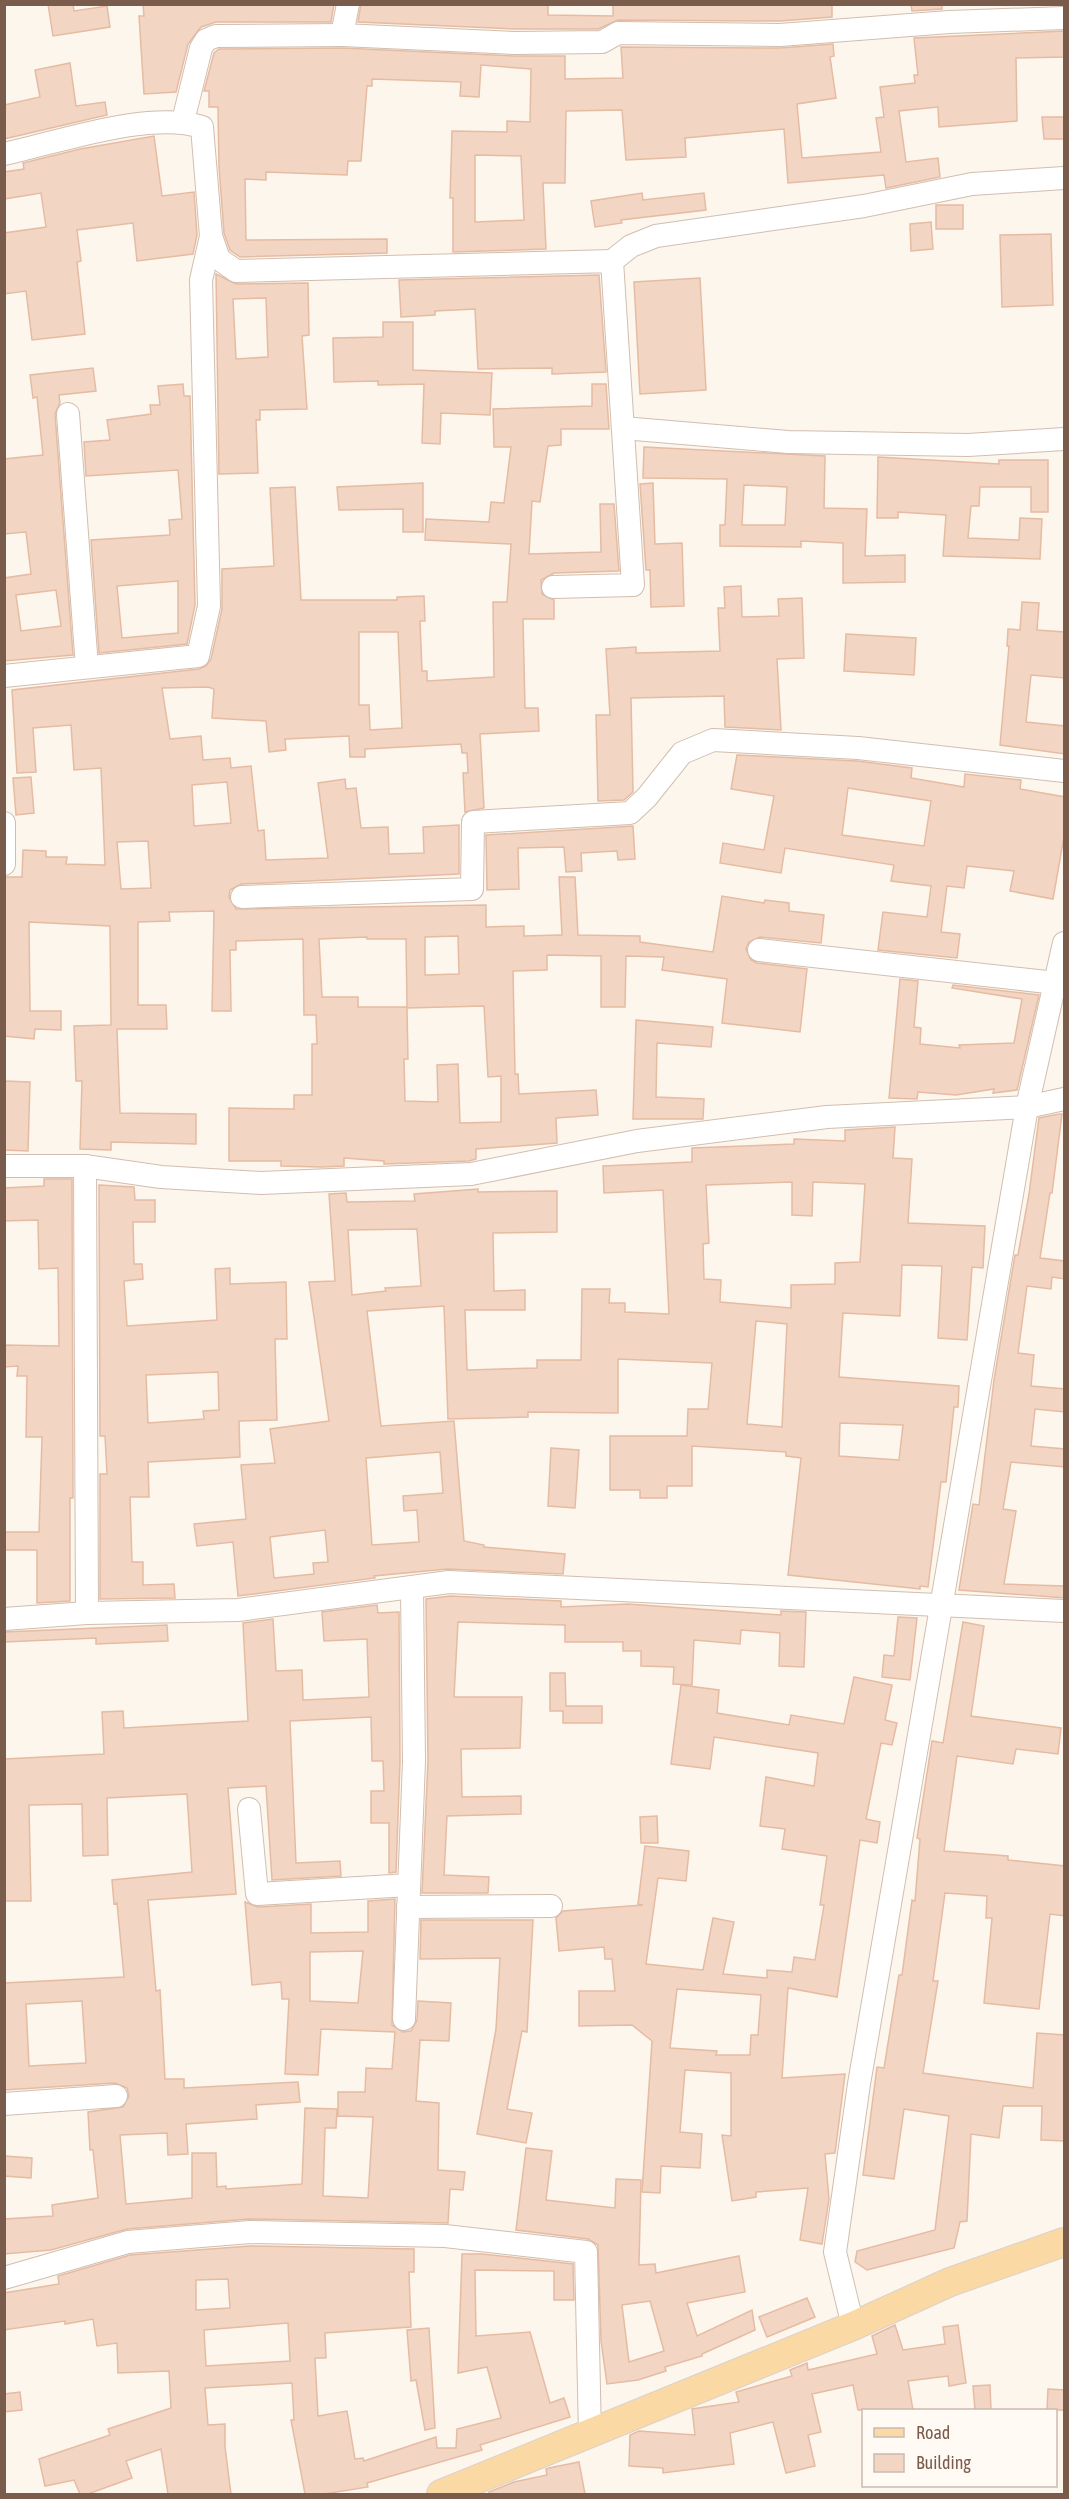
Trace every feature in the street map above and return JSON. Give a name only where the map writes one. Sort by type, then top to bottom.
[{"type":"main road","points":[[441,2494],[590,2436],[853,2326],[950,2282],[1065,2242]]},
{"type":"street","points":[[342,35],[348,4]]},
{"type":"street","points":[[183,121],[201,48],[206,40],[216,36],[342,35],[515,42],[602,42],[618,33],[780,35],[949,22],[1065,18]]},
{"type":"street","points":[[4,154],[139,124],[183,121],[202,127],[211,236],[219,259],[236,271],[612,261],[632,246],[656,236],[864,206],[972,184],[1065,178]]},
{"type":"street","points":[[4,676],[198,656],[209,606],[201,280],[211,236]]},
{"type":"street","points":[[553,587],[633,585],[612,261]]},
{"type":"street","points":[[68,414],[87,667]]},
{"type":"street","points":[[623,428],[788,442],[968,444],[1065,439]]},
{"type":"street","points":[[242,897],[471,889],[473,822],[630,813],[647,797],[682,753],[714,740],[858,748],[1065,771]]},
{"type":"street","points":[[4,823],[7,864],[4,864]]},
{"type":"street","points":[[853,2326],[835,2252],[859,2084],[1027,1107],[1065,943]]},
{"type":"street","points":[[759,950],[1056,982]]},
{"type":"street","points":[[4,1166],[86,1166],[160,1177],[261,1183],[471,1174],[637,1141],[827,1117],[1027,1107],[1065,1099]]},
{"type":"street","points":[[86,1166],[87,1613]]},
{"type":"street","points":[[4,1618],[87,1613],[238,1610],[448,1582],[1065,1611]]},
{"type":"street","points":[[404,2019],[414,1761],[412,1588]]},
{"type":"street","points":[[249,1809],[257,1893],[409,1896],[551,1906]]},
{"type":"street","points":[[4,2104],[116,2096]]},
{"type":"street","points":[[4,2278],[128,2242],[250,2232],[445,2236],[586,2252],[590,2436]]},
{"type":"building","points":[[48,4],[73,4],[74,11],[107,6],[110,27],[53,36]]},
{"type":"building","points":[[143,4],[334,4],[331,22],[216,22],[201,27],[188,44],[176,92],[144,94],[139,16],[144,16]]},
{"type":"building","points":[[361,4],[548,4],[548,15],[613,16],[613,4],[832,4],[832,17],[780,21],[618,20],[598,29],[515,29],[358,22]]},
{"type":"building","points":[[911,4],[942,4],[942,9],[912,11]]},
{"type":"building","points":[[1065,31],[1065,57],[1016,58],[1017,121],[939,127],[938,107],[899,111],[906,162],[938,158],[940,177],[886,188],[884,175],[788,183],[784,129],[685,138],[686,157],[626,160],[622,110],[566,111],[565,183],[543,183],[546,249],[453,252],[453,198],[450,198],[452,131],[507,132],[507,121],[530,122],[531,69],[481,65],[479,97],[460,96],[461,82],[372,79],[372,86],[367,86],[361,161],[348,161],[347,175],[266,172],[266,180],[245,179],[246,240],[387,239],[387,253],[240,257],[230,250],[224,233],[219,167],[218,107],[209,107],[209,91],[204,91],[214,53],[219,49],[342,48],[514,56],[565,56],[565,79],[623,78],[621,47],[780,48],[833,44],[834,56],[830,57],[836,98],[797,104],[802,158],[881,152],[876,118],[884,117],[880,87],[915,83],[914,75],[918,75],[914,38]],"holes":[[[475,155],[521,156],[524,220],[475,222]]]},
{"type":"building","points":[[70,63],[76,106],[105,102],[107,115],[4,139],[4,105],[40,97],[35,70]]},
{"type":"building","points":[[1042,117],[1065,117],[1065,139],[1044,139]]},
{"type":"building","points":[[154,136],[162,196],[194,192],[197,235],[193,254],[137,261],[133,223],[77,230],[81,261],[77,262],[85,334],[32,340],[26,291],[4,294],[4,233],[46,227],[41,193],[4,199],[4,172],[24,169],[23,163],[80,149]]},
{"type":"building","points":[[642,193],[643,200],[704,193],[706,210],[621,220],[622,223],[595,227],[591,201]]},
{"type":"building","points":[[936,205],[963,205],[963,229],[936,229]]},
{"type":"building","points":[[931,222],[933,249],[911,251],[910,224]]},
{"type":"building","points":[[1051,234],[1053,305],[1002,307],[1000,235]]},
{"type":"building","points":[[216,274],[236,284],[308,283],[309,335],[302,336],[307,409],[260,410],[260,420],[256,420],[258,473],[219,474]],"holes":[[[266,298],[268,357],[236,359],[233,299]]]},
{"type":"building","points":[[599,275],[606,372],[552,374],[552,368],[478,369],[475,309],[435,311],[435,315],[401,317],[399,280]]},
{"type":"building","points":[[700,278],[706,390],[640,394],[634,282]]},
{"type":"building","points":[[383,322],[413,322],[413,370],[492,373],[490,415],[441,413],[440,444],[422,443],[424,384],[378,385],[378,381],[334,382],[333,338],[383,337]]},
{"type":"building","points":[[93,368],[96,391],[59,395],[60,403],[55,414],[73,655],[4,661],[4,578],[31,574],[26,532],[4,534],[4,459],[43,455],[37,397],[33,398],[30,375]],"holes":[[[56,590],[61,626],[21,631],[16,595]]]},
{"type":"building","points":[[183,384],[184,396],[190,396],[195,605],[187,644],[99,653],[91,540],[170,535],[169,520],[182,519],[178,470],[86,476],[84,442],[110,440],[107,420],[151,414],[150,405],[160,405],[158,386]],"holes":[[[178,581],[178,633],[122,638],[117,586]]]},
{"type":"building","points":[[592,384],[606,384],[609,429],[561,429],[561,445],[548,446],[540,502],[532,501],[529,554],[601,552],[600,504],[614,504],[619,571],[554,573],[541,580],[542,594],[554,600],[554,619],[523,619],[525,708],[538,708],[539,731],[480,734],[484,808],[465,812],[463,773],[468,773],[467,753],[462,753],[461,744],[365,749],[365,757],[350,757],[349,736],[285,739],[286,750],[269,752],[266,721],[212,718],[214,689],[208,687],[162,688],[170,739],[201,736],[203,760],[230,758],[231,768],[251,766],[258,831],[264,830],[266,860],[328,858],[318,783],[345,779],[346,789],[356,788],[361,828],[388,827],[389,854],[424,853],[423,827],[459,825],[459,874],[241,884],[230,890],[229,897],[236,909],[486,905],[486,927],[524,926],[524,936],[562,935],[559,877],[575,877],[578,935],[640,936],[640,942],[713,952],[722,896],[764,903],[765,900],[789,903],[789,911],[824,915],[821,943],[760,937],[749,942],[746,949],[751,960],[757,963],[807,969],[800,1032],[722,1023],[727,979],[662,970],[664,957],[626,956],[625,1007],[601,1007],[601,956],[547,955],[547,970],[513,971],[515,1074],[518,1074],[519,1094],[596,1090],[598,1115],[556,1118],[557,1143],[476,1149],[476,1159],[469,1161],[384,1164],[384,1161],[344,1158],[344,1166],[322,1167],[281,1166],[281,1161],[229,1161],[229,1108],[294,1109],[294,1095],[312,1095],[312,1044],[317,1044],[316,1015],[304,1015],[303,939],[236,941],[236,950],[230,950],[231,1011],[212,1011],[214,911],[169,912],[170,921],[138,922],[138,1005],[166,1005],[167,1029],[117,1029],[120,1113],[196,1114],[196,1144],[111,1142],[111,1150],[80,1149],[82,1081],[76,1081],[74,1026],[111,1025],[110,926],[29,922],[30,1011],[61,1011],[61,1030],[35,1029],[34,1039],[4,1036],[4,877],[22,877],[23,850],[46,851],[46,857],[67,857],[66,864],[105,865],[101,768],[74,770],[71,725],[33,728],[36,772],[17,773],[12,690],[199,669],[206,666],[211,659],[222,609],[222,569],[274,566],[270,488],[295,487],[301,600],[397,600],[397,597],[424,596],[425,621],[420,621],[422,671],[427,671],[427,681],[494,677],[493,602],[507,602],[511,544],[425,540],[426,519],[489,522],[491,502],[504,503],[511,447],[494,447],[493,409],[592,406]],"holes":[[[359,632],[398,632],[402,728],[370,730],[369,705],[359,705]],[[227,782],[231,823],[194,826],[192,785]],[[148,841],[151,888],[121,889],[117,842]],[[458,936],[459,974],[425,975],[425,937]],[[367,937],[367,939],[406,939],[407,1007],[358,1007],[358,997],[322,997],[319,939]],[[484,1006],[488,1077],[501,1076],[501,1122],[460,1123],[458,1064],[437,1065],[438,1102],[405,1101],[404,1059],[408,1059],[407,1008]]]},
{"type":"building","points":[[644,447],[825,456],[824,508],[867,509],[865,556],[905,555],[905,582],[843,583],[843,543],[801,541],[801,547],[720,546],[720,525],[725,525],[727,479],[643,478]],"holes":[[[744,485],[787,487],[785,525],[742,525]]]},
{"type":"building","points":[[878,457],[999,464],[999,460],[1048,460],[1048,512],[1031,512],[1031,487],[980,487],[979,506],[971,506],[968,538],[1019,540],[1020,518],[1042,519],[1040,559],[943,556],[946,515],[898,512],[898,518],[877,518]]},
{"type":"building","points":[[423,483],[423,532],[403,532],[403,509],[339,510],[337,487]]},
{"type":"building","points":[[653,483],[655,544],[682,543],[684,606],[651,607],[650,570],[646,570],[640,484]]},
{"type":"building","points":[[741,586],[742,617],[779,616],[778,599],[802,598],[804,658],[777,659],[781,730],[725,727],[724,696],[631,698],[633,792],[624,800],[598,801],[596,715],[610,715],[606,649],[636,647],[636,653],[720,651],[718,608],[725,608],[724,587]]},
{"type":"building","points":[[1022,602],[1039,603],[1037,630],[1065,632],[1065,678],[1031,675],[1026,722],[1065,726],[1065,754],[1000,745],[1009,646],[1007,646],[1008,629],[1020,630]]},
{"type":"building","points":[[846,634],[916,638],[914,675],[844,671]]},
{"type":"building","points":[[737,755],[857,761],[912,768],[911,778],[964,787],[965,774],[1021,780],[1020,789],[1065,797],[1065,831],[1053,899],[1010,891],[1014,871],[967,866],[964,888],[947,886],[941,932],[960,934],[957,958],[878,950],[883,912],[927,917],[931,886],[891,881],[894,865],[785,848],[781,873],[720,863],[723,843],[764,850],[774,796],[731,789]],"holes":[[[848,788],[931,801],[924,846],[842,835]]]},
{"type":"building","points":[[31,777],[34,813],[16,815],[13,778]]},
{"type":"building","points":[[633,826],[635,859],[618,860],[617,851],[581,853],[582,871],[566,872],[564,847],[518,848],[519,889],[487,890],[486,835]]},
{"type":"building","points":[[900,979],[918,981],[914,1027],[921,1028],[920,1044],[960,1048],[959,1045],[1014,1043],[1022,999],[952,988],[953,985],[1039,995],[1017,1090],[993,1093],[994,1089],[956,1095],[918,1092],[917,1099],[889,1098]]},
{"type":"building","points":[[636,1020],[713,1027],[711,1047],[657,1043],[656,1097],[704,1099],[703,1119],[633,1119]]},
{"type":"building","points":[[4,1081],[30,1082],[28,1151],[4,1150]]},
{"type":"building","points":[[1062,1114],[1052,1193],[1050,1193],[1040,1258],[1065,1261],[1065,1279],[1052,1277],[1051,1289],[1027,1286],[1018,1353],[1034,1355],[1031,1386],[1065,1389],[1065,1412],[1035,1409],[1031,1446],[1065,1449],[1065,1467],[1011,1462],[1003,1509],[1016,1511],[1004,1584],[1065,1586],[1065,1598],[959,1590],[973,1504],[979,1505],[994,1380],[1015,1255],[1018,1255],[1029,1194],[1039,1118]]},
{"type":"building","points":[[895,1127],[893,1158],[912,1159],[908,1223],[985,1226],[983,1268],[972,1267],[967,1340],[938,1338],[942,1266],[902,1265],[900,1316],[843,1313],[839,1377],[959,1386],[958,1407],[954,1407],[946,1482],[941,1482],[928,1587],[920,1586],[920,1589],[788,1575],[801,1458],[786,1456],[786,1452],[692,1446],[692,1486],[667,1486],[667,1498],[640,1498],[640,1490],[610,1490],[610,1436],[687,1436],[688,1409],[708,1409],[712,1363],[618,1359],[618,1413],[528,1412],[528,1417],[448,1419],[444,1306],[367,1311],[381,1426],[454,1421],[464,1541],[484,1545],[484,1547],[565,1554],[563,1574],[447,1569],[374,1576],[375,1578],[238,1596],[233,1542],[197,1546],[194,1524],[246,1519],[241,1465],[275,1463],[270,1429],[329,1421],[309,1282],[335,1281],[329,1194],[346,1193],[347,1202],[415,1201],[414,1194],[478,1189],[478,1192],[557,1191],[557,1232],[493,1233],[494,1291],[525,1290],[525,1310],[465,1310],[467,1370],[537,1368],[537,1360],[581,1360],[582,1289],[610,1289],[609,1303],[625,1303],[625,1312],[669,1314],[663,1190],[604,1193],[603,1166],[692,1162],[692,1148],[794,1144],[794,1139],[845,1141],[845,1130]],"holes":[[[792,1182],[792,1215],[812,1216],[813,1182],[865,1184],[860,1262],[835,1263],[835,1284],[791,1285],[791,1308],[720,1302],[721,1280],[704,1279],[703,1244],[709,1243],[706,1185]],[[417,1229],[421,1286],[385,1288],[386,1291],[352,1295],[348,1230]],[[756,1321],[787,1324],[782,1427],[747,1424]],[[840,1423],[903,1425],[899,1460],[839,1456]],[[440,1452],[443,1493],[403,1496],[404,1511],[417,1510],[419,1542],[372,1545],[366,1458]],[[325,1530],[328,1562],[313,1563],[314,1574],[274,1578],[270,1537]]]},
{"type":"building","points":[[44,1179],[72,1179],[73,1498],[70,1498],[70,1601],[37,1603],[37,1550],[5,1550],[5,1532],[39,1532],[42,1437],[26,1437],[27,1376],[17,1376],[18,1366],[4,1367],[4,1345],[59,1346],[58,1268],[39,1269],[38,1220],[4,1221],[4,1188],[44,1186]]},
{"type":"building","points":[[99,1185],[134,1187],[135,1200],[155,1200],[155,1222],[133,1222],[134,1264],[142,1264],[143,1279],[124,1281],[127,1326],[217,1320],[215,1269],[230,1268],[230,1284],[286,1282],[287,1339],[275,1339],[277,1420],[239,1421],[240,1457],[148,1462],[149,1497],[130,1497],[132,1562],[143,1562],[143,1585],[174,1584],[175,1598],[100,1599],[100,1474],[107,1474],[105,1436],[100,1436]],"holes":[[[218,1372],[219,1410],[203,1411],[204,1419],[148,1423],[146,1375]]]},
{"type":"building","points":[[551,1448],[579,1450],[575,1508],[548,1506]]},
{"type":"building","points":[[450,1596],[561,1601],[561,1607],[628,1604],[781,1615],[781,1611],[806,1612],[804,1667],[779,1666],[780,1633],[741,1630],[740,1644],[694,1640],[692,1685],[673,1684],[674,1667],[641,1666],[641,1651],[623,1651],[623,1642],[565,1642],[565,1625],[458,1622],[454,1697],[522,1697],[520,1748],[461,1749],[462,1797],[521,1796],[521,1814],[447,1816],[444,1875],[489,1877],[488,1893],[422,1893],[428,1761],[426,1599]]},
{"type":"building","points":[[377,1605],[378,1613],[399,1612],[400,1761],[396,1872],[389,1873],[389,1823],[371,1823],[371,1791],[384,1791],[383,1761],[372,1761],[371,1717],[290,1721],[296,1863],[340,1861],[341,1876],[272,1880],[266,1786],[228,1788],[236,1894],[148,1900],[156,1991],[160,1990],[165,2079],[184,2079],[184,2088],[298,2082],[300,2102],[256,2105],[257,2119],[186,2124],[188,2154],[168,2155],[167,2133],[120,2135],[126,2204],[192,2198],[192,2153],[216,2153],[217,2187],[226,2186],[226,2189],[302,2184],[305,2108],[337,2109],[336,2128],[325,2128],[323,2196],[368,2198],[373,2117],[338,2116],[338,2092],[365,2092],[366,2068],[392,2069],[395,2032],[321,2029],[318,2075],[285,2074],[289,1999],[282,1999],[281,1982],[252,1985],[245,1902],[258,1907],[311,1904],[311,1933],[368,1932],[368,1901],[395,1899],[392,2025],[403,2032],[411,2031],[417,2020],[418,2001],[451,2003],[449,2041],[420,2040],[416,2101],[439,2103],[438,2170],[465,2172],[463,2190],[450,2189],[448,2223],[249,2219],[127,2229],[51,2250],[4,2254],[4,2219],[53,2216],[52,2205],[98,2198],[93,2150],[90,2150],[88,2112],[123,2107],[129,2096],[127,2088],[115,2083],[4,2090],[4,1983],[124,1977],[117,1903],[114,1904],[112,1880],[192,1872],[187,1794],[107,1798],[108,1855],[83,1856],[82,1804],[29,1805],[31,1901],[4,1901],[4,1759],[104,1754],[102,1712],[123,1711],[124,1728],[248,1721],[243,1623],[273,1619],[276,1671],[302,1670],[303,1700],[369,1697],[367,1639],[324,1641],[322,1612]],"holes":[[[363,1951],[358,2003],[310,2001],[310,1952]],[[82,2001],[86,2063],[29,2066],[26,2004]]]},
{"type":"building","points":[[898,1617],[917,1618],[910,1680],[882,1677],[884,1655],[894,1656]]},
{"type":"building","points":[[963,1622],[984,1626],[971,1716],[1061,1728],[1058,1754],[1016,1749],[1013,1764],[957,1756],[944,1851],[1008,1856],[1008,1860],[1065,1866],[1065,1916],[1050,1914],[1039,2009],[984,2003],[992,1918],[986,1918],[987,1896],[945,1893],[933,1981],[938,1981],[923,2073],[1033,2088],[1037,2033],[1065,2035],[1065,2141],[1041,2140],[1042,2106],[1003,2106],[999,2138],[971,2134],[967,2221],[960,2222],[954,2248],[867,2270],[855,2262],[857,2251],[935,2230],[949,2116],[904,2109],[894,2179],[863,2175],[877,2067],[884,2068],[899,1975],[902,1975],[912,1900],[915,1901],[920,1839],[917,1838],[932,1741],[943,1743]]},
{"type":"building","points":[[167,1625],[168,1641],[96,1644],[96,1638],[4,1642],[4,1632]]},
{"type":"building","points":[[550,1673],[565,1673],[566,1706],[602,1706],[602,1723],[563,1723],[563,1711],[550,1711]]},
{"type":"building","points":[[854,1677],[892,1685],[885,1720],[897,1723],[892,1745],[881,1743],[866,1819],[880,1822],[877,1843],[860,1840],[837,1997],[788,1988],[782,2078],[845,2074],[835,2153],[825,2154],[829,2199],[822,2244],[800,2240],[808,2188],[756,2192],[756,2197],[732,2201],[722,2135],[731,2136],[731,2073],[685,2070],[680,2132],[702,2134],[700,2168],[661,2166],[660,2193],[642,2192],[652,2041],[632,2025],[579,2026],[579,1991],[615,1991],[612,1959],[605,1959],[604,1947],[559,1951],[556,1918],[563,1911],[643,1905],[638,1904],[645,1846],[689,1851],[686,1881],[658,1878],[646,1964],[703,1970],[713,1918],[734,1922],[723,1974],[767,1978],[767,1970],[792,1972],[794,1957],[815,1960],[824,1905],[820,1905],[827,1856],[782,1849],[785,1829],[760,1826],[766,1777],[814,1786],[818,1753],[714,1737],[710,1769],[671,1764],[681,1685],[719,1690],[717,1713],[789,1725],[791,1715],[844,1724]],"holes":[[[677,1989],[761,1995],[758,2035],[751,2035],[750,2055],[716,2055],[717,2051],[670,2048]]]},
{"type":"building","points":[[657,1816],[658,1843],[641,1843],[640,1817]]},
{"type":"building","points":[[421,1920],[533,1920],[527,2032],[522,2031],[507,2109],[532,2113],[526,2143],[477,2134],[496,2029],[500,1958],[420,1959]]},
{"type":"building","points":[[526,2148],[552,2151],[546,2200],[615,2208],[616,2179],[641,2180],[639,2265],[655,2264],[656,2273],[739,2256],[745,2292],[687,2303],[697,2336],[752,2310],[755,2330],[702,2356],[665,2367],[666,2371],[638,2380],[607,2384],[601,2341],[598,2245],[588,2239],[516,2230]],"holes":[[[650,2301],[664,2351],[629,2362],[622,2305]]]},
{"type":"building","points":[[4,2156],[32,2158],[31,2178],[4,2176]]},
{"type":"building","points":[[250,2246],[414,2249],[414,2272],[409,2272],[411,2327],[325,2333],[326,2358],[315,2358],[318,2416],[347,2411],[355,2459],[363,2458],[364,2461],[436,2437],[437,2448],[456,2448],[457,2429],[501,2418],[487,2367],[458,2373],[462,2254],[573,2264],[574,2300],[554,2300],[554,2271],[475,2270],[476,2336],[530,2332],[550,2403],[564,2398],[570,2417],[480,2445],[482,2450],[367,2483],[368,2487],[324,2494],[305,2494],[291,2420],[294,2420],[292,2383],[205,2388],[208,2425],[225,2424],[225,2447],[231,2494],[168,2494],[161,2449],[126,2461],[132,2478],[88,2494],[80,2494],[74,2480],[45,2486],[39,2459],[110,2435],[108,2429],[171,2408],[169,2371],[118,2373],[117,2343],[97,2346],[93,2319],[4,2330],[4,2293],[59,2284],[58,2276],[130,2255]],"holes":[[[228,2279],[230,2308],[196,2310],[196,2280]],[[288,2323],[290,2361],[206,2366],[204,2330]]]},
{"type":"building","points":[[807,2298],[815,2317],[767,2337],[759,2317]]},
{"type":"building","points":[[895,2325],[903,2350],[945,2344],[943,2327],[958,2325],[966,2383],[949,2386],[948,2376],[908,2381],[913,2409],[858,2410],[853,2385],[812,2394],[821,2432],[808,2435],[815,2466],[786,2473],[773,2422],[730,2433],[734,2464],[663,2473],[663,2468],[629,2466],[630,2435],[639,2431],[695,2435],[692,2409],[739,2402],[736,2392],[792,2376],[790,2370],[807,2363],[808,2370],[877,2354],[872,2336]]},
{"type":"building","points":[[429,2328],[435,2428],[425,2430],[416,2380],[411,2381],[407,2330]]},
{"type":"building","points":[[990,2385],[991,2409],[975,2409],[973,2386]]},
{"type":"building","points":[[1048,2389],[1065,2390],[1065,2410],[1047,2409]]},
{"type":"building","points":[[20,2392],[22,2410],[4,2412],[4,2394]]},
{"type":"building","points":[[579,2462],[585,2494],[489,2494],[489,2492],[514,2482],[547,2475],[546,2469]]}]
